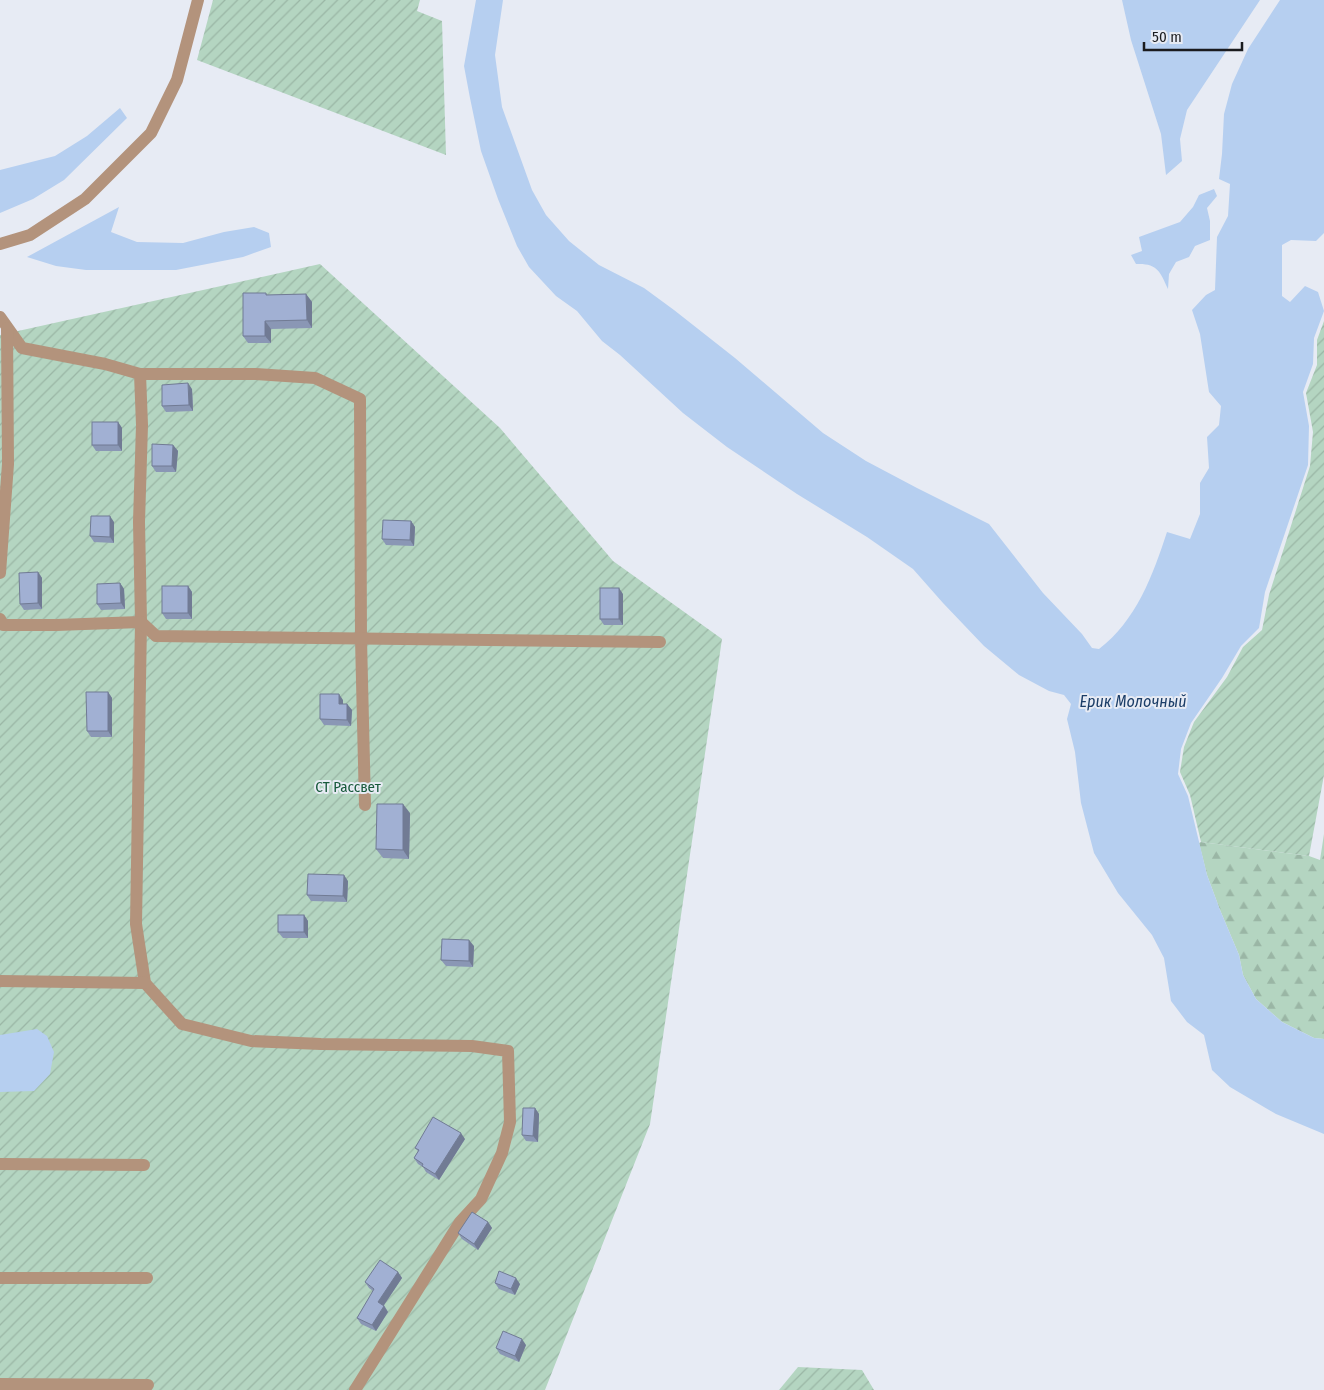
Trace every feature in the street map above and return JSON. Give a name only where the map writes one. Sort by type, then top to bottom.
[{"type":"street","points":[[0,244],[30,235],[84,200],[151,134],[177,80],[198,0]]},
{"type":"street","points":[[3,322],[22,348],[105,364],[140,374],[256,374],[315,378],[360,399],[361,639],[365,805]]},
{"type":"street","points":[[0,573],[8,464],[3,322]]},
{"type":"street","points":[[140,374],[142,425],[139,522],[141,622],[136,924],[145,983],[182,1024],[251,1041],[472,1046],[508,1051],[510,1122],[502,1153],[481,1199],[460,1222],[355,1390]]},
{"type":"street","points":[[0,619],[3,625],[141,622],[156,636],[660,642]]},
{"type":"street","points":[[0,981],[145,983]]},
{"type":"street","points":[[0,1164],[144,1165]]},
{"type":"street","points":[[0,1278],[147,1278]]},
{"type":"street","points":[[0,1384],[148,1385]]},
{"type":"green space","points":[[213,0],[420,0],[417,11],[442,21],[446,155],[197,60]]},
{"type":"green space","name":"СТ Рассвет","points":[[320,264],[500,428],[613,561],[722,639],[650,1124],[545,1390],[0,1390],[0,335]]},
{"type":"green space","points":[[1324,321],[1324,775],[1309,856],[1201,842],[1190,795],[1180,772],[1184,747],[1194,722],[1227,677],[1243,647],[1262,630],[1269,595],[1310,466],[1313,432],[1306,393],[1317,365],[1317,340]]},
{"type":"green space","points":[[1324,834],[1324,1039],[1314,1038],[1282,1022],[1256,999],[1243,975],[1239,955],[1207,875],[1199,843],[1309,856],[1320,860]]},
{"type":"green space","points":[[798,1367],[862,1370],[874,1390],[779,1390]]},
{"type":"water","name":"Ерик Молочный","points":[[476,0],[503,0],[495,55],[502,107],[532,190],[546,215],[569,241],[599,265],[644,288],[674,310],[735,358],[823,433],[866,461],[989,524],[1043,593],[1082,634],[1092,648],[1099,649],[1123,625],[1142,596],[1167,532],[1190,539],[1200,514],[1200,483],[1209,468],[1207,437],[1219,425],[1221,406],[1209,392],[1200,334],[1192,310],[1206,295],[1215,290],[1217,237],[1228,216],[1230,184],[1219,179],[1224,114],[1232,84],[1248,49],[1280,0],[1324,0],[1324,233],[1316,241],[1291,240],[1282,245],[1282,296],[1290,302],[1305,286],[1318,292],[1324,311],[1314,338],[1313,364],[1303,392],[1309,426],[1308,465],[1265,592],[1259,628],[1241,646],[1191,723],[1181,749],[1178,774],[1188,796],[1207,875],[1239,955],[1243,975],[1256,999],[1282,1022],[1314,1038],[1324,1039],[1324,1134],[1276,1114],[1230,1087],[1212,1070],[1204,1035],[1187,1022],[1171,1001],[1164,958],[1152,935],[1118,893],[1094,853],[1081,803],[1075,752],[1067,719],[1071,704],[1064,695],[1049,691],[1019,675],[984,646],[913,569],[867,537],[797,494],[727,447],[683,413],[602,341],[577,311],[556,296],[529,267],[517,246],[481,151],[470,98],[464,66]]},
{"type":"water","points":[[1122,0],[1260,0],[1187,110],[1180,139],[1182,161],[1166,175],[1161,134],[1131,40]]},
{"type":"water","points":[[120,108],[127,118],[64,180],[33,199],[0,213],[0,170],[55,156],[87,136]]},
{"type":"water","points":[[1214,189],[1217,196],[1207,208],[1210,221],[1210,240],[1195,246],[1189,257],[1176,262],[1169,274],[1168,289],[1157,269],[1149,265],[1136,264],[1131,255],[1142,251],[1139,237],[1180,222],[1193,207],[1199,195]]},
{"type":"water","points":[[119,207],[111,232],[137,242],[183,243],[224,232],[254,227],[269,233],[271,247],[243,257],[176,270],[86,270],[56,266],[27,257]]},
{"type":"water","points":[[37,1029],[47,1036],[54,1052],[50,1074],[34,1091],[0,1092],[0,1035]]},
{"type":"building","points":[[243,293],[266,293],[266,295],[306,294],[307,320],[265,321],[265,336],[243,336]]},
{"type":"building","points":[[188,383],[189,405],[162,406],[162,385]]},
{"type":"building","points":[[92,422],[118,422],[118,445],[92,445]]},
{"type":"building","points":[[152,444],[173,445],[172,466],[152,466]]},
{"type":"building","points":[[91,516],[110,516],[110,537],[90,536]]},
{"type":"building","points":[[383,520],[411,521],[410,540],[382,539]]},
{"type":"building","points":[[38,572],[38,603],[20,604],[19,573]]},
{"type":"building","points":[[120,583],[121,603],[97,604],[97,584]]},
{"type":"building","points":[[162,586],[188,586],[188,613],[162,613]]},
{"type":"building","points":[[600,588],[619,588],[619,619],[600,619]]},
{"type":"building","points":[[86,692],[108,692],[108,731],[87,731]]},
{"type":"building","points":[[320,694],[339,694],[339,704],[347,704],[347,720],[320,719]]},
{"type":"building","points":[[377,804],[403,804],[403,850],[376,849]]},
{"type":"building","points":[[308,874],[344,875],[343,896],[307,895]]},
{"type":"building","points":[[278,915],[304,915],[304,932],[278,932]]},
{"type":"building","points":[[442,939],[469,940],[469,961],[441,960]]},
{"type":"building","points":[[523,1108],[535,1108],[533,1136],[522,1135]]},
{"type":"building","points":[[433,1117],[461,1133],[435,1174],[422,1166],[423,1164],[414,1158],[419,1150],[415,1148]]},
{"type":"building","points":[[472,1212],[488,1222],[474,1244],[458,1233]]},
{"type":"building","points":[[380,1260],[398,1272],[378,1302],[384,1306],[372,1325],[357,1318],[374,1289],[365,1282]]},
{"type":"building","points":[[499,1271],[516,1278],[511,1289],[495,1283]]},
{"type":"building","points":[[503,1331],[522,1339],[515,1356],[496,1348]]}]
